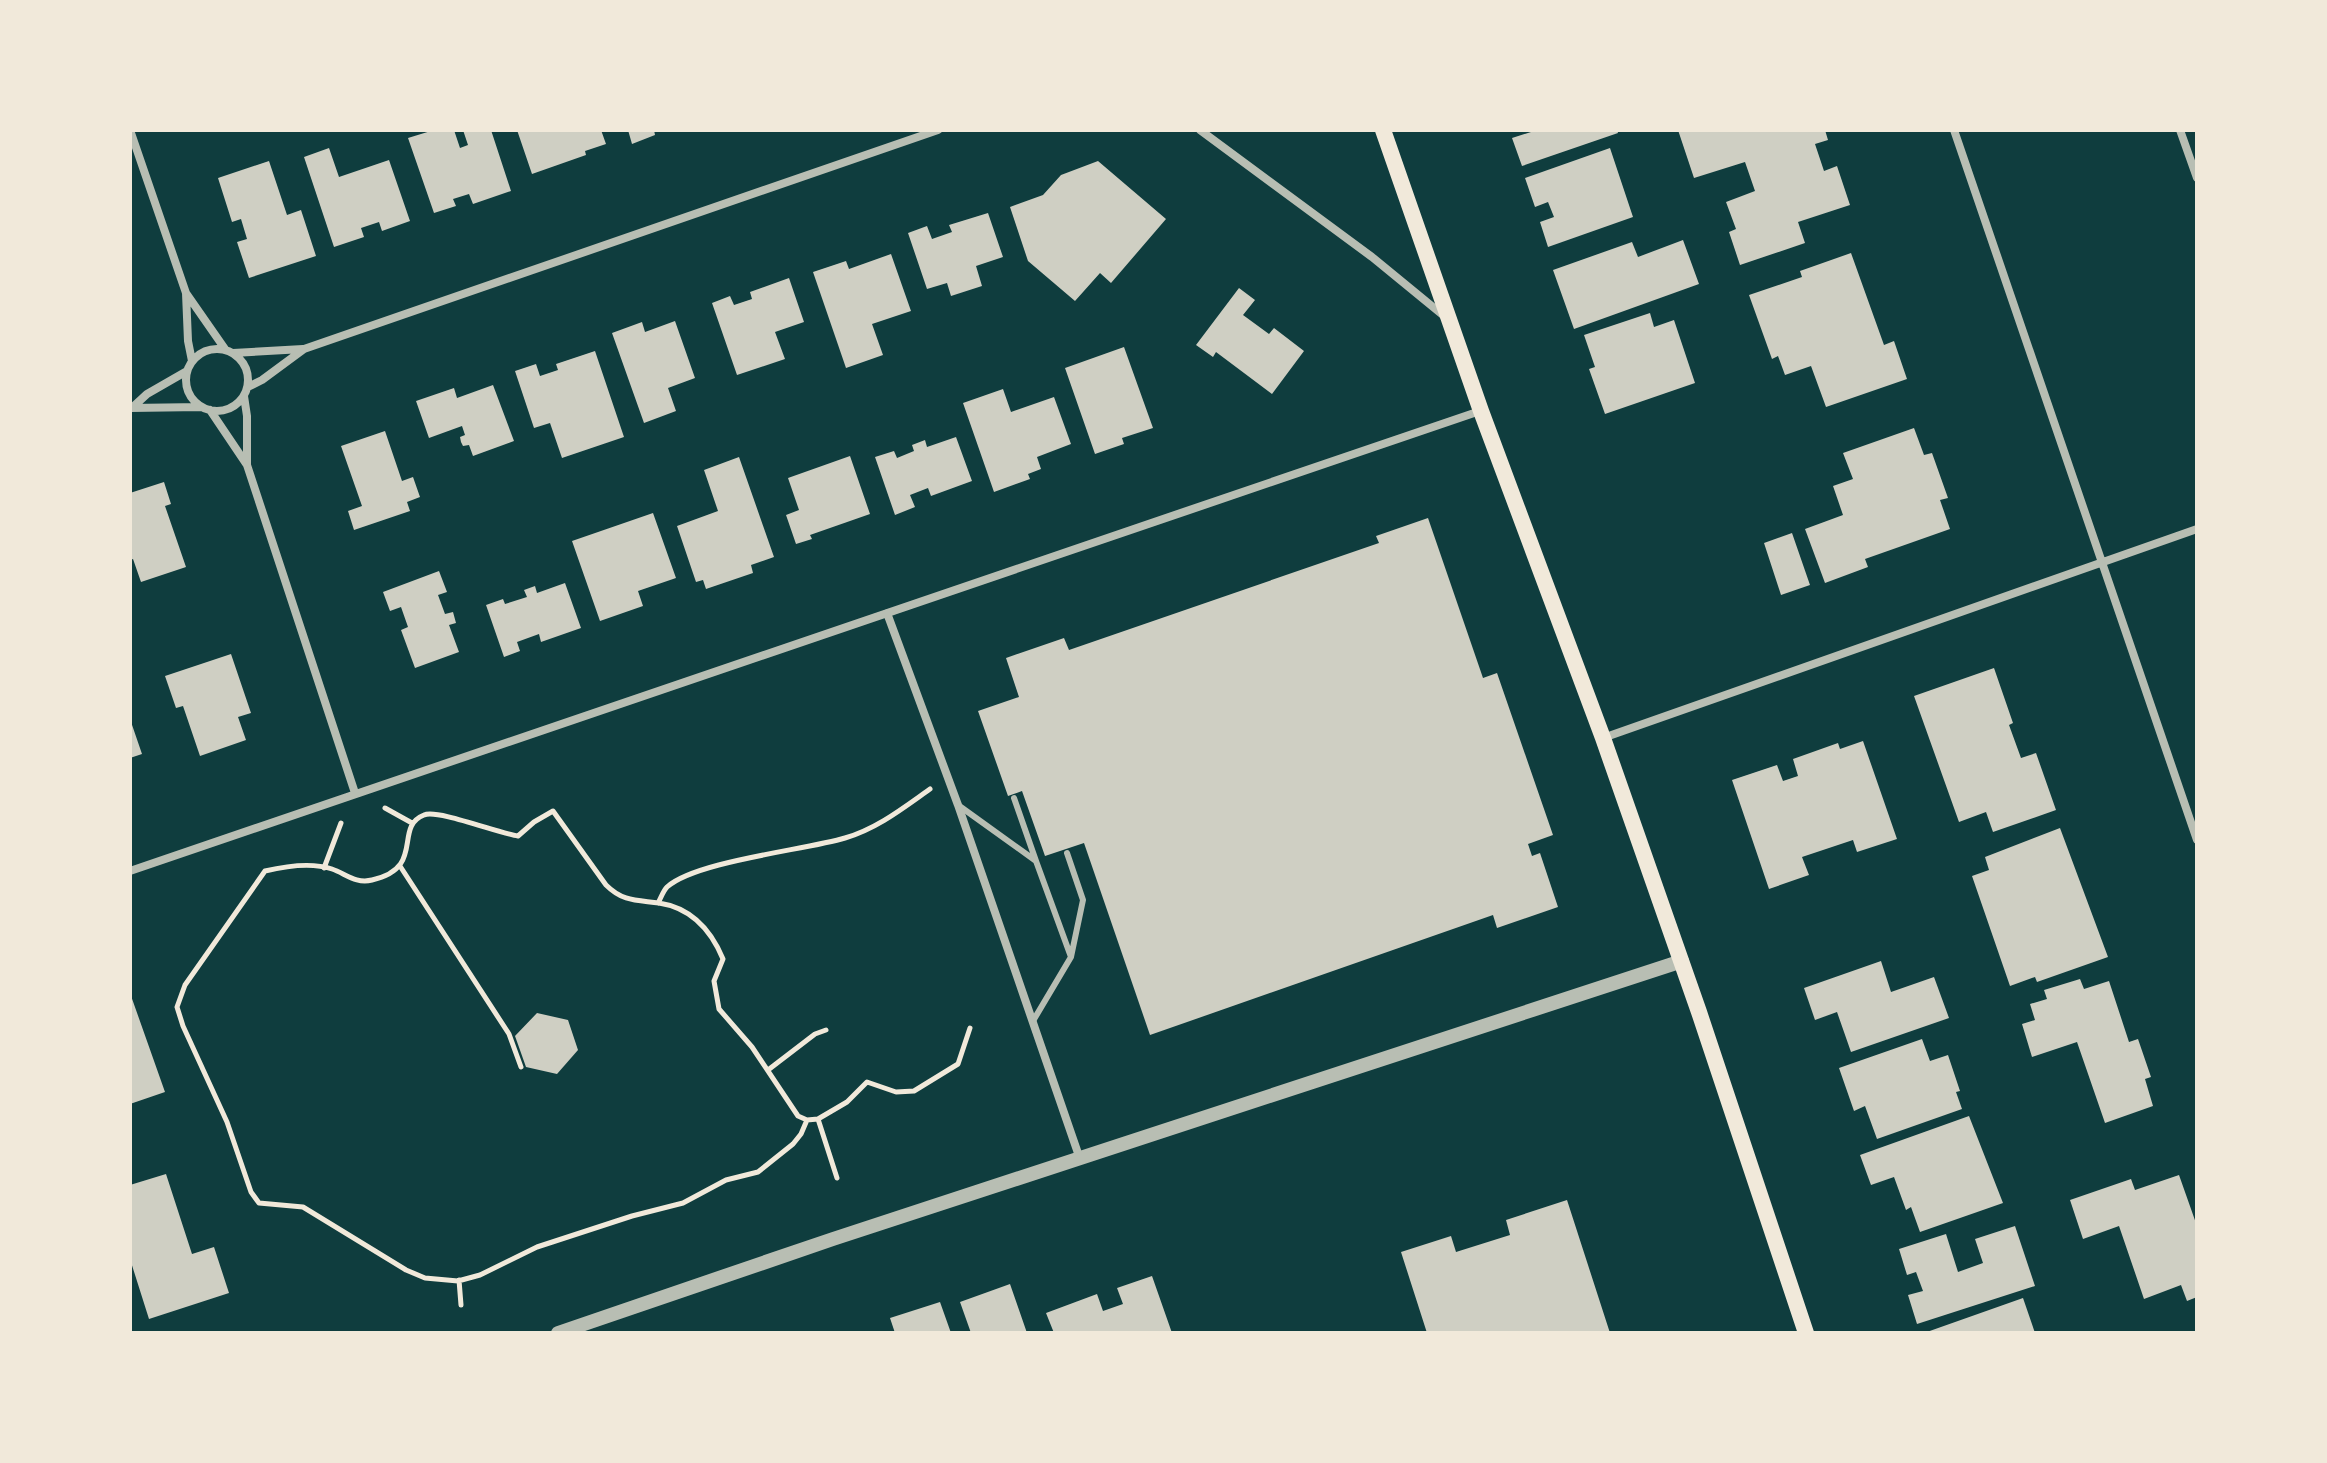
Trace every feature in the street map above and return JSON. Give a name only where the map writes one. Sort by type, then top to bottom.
[{"type":"main road","points":[[1383,130],[1481,411],[1682,961],[1806,1333]]},
{"type":"street","points":[[130,130],[186,293],[192,361]]},
{"type":"street","points":[[132,407],[220,411],[229,408],[304,349],[938,130]]},
{"type":"street","points":[[1200,130],[1372,257],[1451,322]]},
{"type":"street","points":[[1954,130],[2197,840]]},
{"type":"street","points":[[2180,130],[2197,178]]},
{"type":"street","points":[[186,293],[229,351],[247,368],[247,465]]},
{"type":"street","points":[[304,349],[207,350],[192,361],[187,371],[188,391],[206,408],[247,465],[355,793]]},
{"type":"street","points":[[132,407],[147,394],[187,371]]},
{"type":"street","points":[[130,871],[1481,411]]},
{"type":"street","points":[[1603,738],[2197,529]]},
{"type":"street","points":[[887,613],[958,805],[1080,1159]]},
{"type":"street","points":[[558,1333],[1682,961]]},
{"type":"lane","points":[[1014,798],[1071,957]]},
{"type":"lane","points":[[958,805],[1036,861]]},
{"type":"lane","points":[[1032,1021],[1071,957],[1083,900],[1067,853]]},
{"type":"path","points":[[658,903],[666,889],[690,875],[767,854],[845,838],[879,825],[930,789],[950,783]]},
{"type":"path","points":[[389,811],[412,823]]},
{"type":"path","points":[[807,1120],[793,1144],[758,1172],[726,1180],[683,1203],[537,1247],[480,1275],[459,1280],[435,1280],[418,1276],[367,1248],[303,1207],[264,1205],[254,1199],[227,1122],[180,1018],[178,999],[265,871],[296,866],[324,868],[360,881],[380,878],[400,866],[407,852],[412,823],[424,814],[436,813],[518,836],[553,811],[614,893],[629,901],[674,906],[690,914],[712,936],[723,959],[714,981],[719,1009],[768,1070],[798,1116],[807,1120],[818,1119],[847,1102],[867,1082],[904,1093],[925,1084],[958,1064],[970,1028]]},
{"type":"path","points":[[324,868],[339,827]]},
{"type":"path","points":[[400,866],[509,1034],[521,1067]]},
{"type":"path","points":[[768,1070],[815,1034],[826,1030]]},
{"type":"path","points":[[818,1119],[837,1178]]},
{"type":"path","points":[[459,1280],[461,1305]]},
{"type":"building","points":[[434,130],[454,130],[460,148],[468,145],[463,130],[491,130],[511,191],[473,204],[469,194],[453,199],[456,206],[434,213],[408,138]]},
{"type":"building","points":[[517,130],[601,130],[606,144],[585,151],[586,155],[532,174]]},
{"type":"building","points":[[628,130],[654,130],[655,135],[632,144]]},
{"type":"building","points":[[1530,130],[1617,130],[1618,133],[1522,166],[1512,138]]},
{"type":"building","points":[[1678,130],[1825,130],[1828,140],[1815,144],[1824,171],[1837,166],[1850,205],[1798,222],[1805,243],[1740,265],[1729,232],[1736,229],[1726,202],[1755,191],[1745,162],[1694,178]]},
{"type":"building","points":[[329,148],[339,177],[389,160],[410,221],[382,231],[379,222],[361,228],[364,237],[334,247],[304,157]]},
{"type":"building","points":[[1610,148],[1633,217],[1548,247],[1540,222],[1554,217],[1548,202],[1535,207],[1525,178]]},
{"type":"building","points":[[269,161],[287,215],[301,210],[316,256],[249,278],[237,242],[247,239],[241,219],[232,222],[218,178]]},
{"type":"building","points":[[1098,161],[1166,219],[1111,283],[1100,273],[1075,301],[1028,261],[1010,207],[1043,195],[1061,175]]},
{"type":"building","points":[[988,213],[1003,257],[976,266],[982,286],[951,296],[947,283],[927,289],[908,233],[927,226],[932,239],[952,232],[949,225]]},
{"type":"building","points":[[1683,240],[1699,284],[1574,329],[1553,270],[1632,242],[1638,257]]},
{"type":"building","points":[[1851,253],[1884,345],[1894,341],[1907,379],[1826,407],[1811,366],[1785,375],[1778,356],[1772,359],[1749,295],[1802,277],[1800,271]]},
{"type":"building","points":[[891,254],[911,311],[872,324],[883,355],[846,368],[813,272],[846,261],[849,269]]},
{"type":"building","points":[[789,278],[804,322],[775,332],[785,359],[737,375],[712,303],[730,296],[734,305],[752,299],[750,292]]},
{"type":"building","points":[[1239,288],[1255,300],[1243,315],[1269,334],[1274,328],[1304,351],[1272,394],[1216,352],[1213,357],[1196,345]]},
{"type":"building","points":[[1650,313],[1654,327],[1674,320],[1695,383],[1605,414],[1589,369],[1595,367],[1584,335]]},
{"type":"building","points":[[675,321],[695,378],[668,388],[676,411],[644,423],[612,333],[642,322],[645,332]]},
{"type":"building","points":[[1124,347],[1153,428],[1122,438],[1124,444],[1095,454],[1065,368]]},
{"type":"building","points":[[595,351],[624,437],[562,458],[550,423],[534,428],[515,371],[536,364],[540,376],[558,370],[556,364]]},
{"type":"building","points":[[493,385],[514,441],[473,456],[469,445],[463,446],[461,442],[460,437],[465,435],[462,426],[429,438],[416,401],[454,388],[457,398]]},
{"type":"building","points":[[1003,389],[1011,412],[1054,397],[1071,444],[1037,457],[1041,469],[1028,474],[1030,479],[994,492],[963,403]]},
{"type":"building","points":[[1914,428],[1924,455],[1932,453],[1948,498],[1940,500],[1950,529],[1865,559],[1868,567],[1825,583],[1805,529],[1843,515],[1833,486],[1853,479],[1843,453]]},
{"type":"building","points":[[385,431],[402,481],[413,477],[420,497],[407,502],[410,511],[354,530],[348,511],[362,506],[341,446]]},
{"type":"building","points":[[956,437],[972,481],[931,496],[928,488],[910,495],[915,507],[895,515],[875,457],[894,451],[897,458],[914,451],[912,445],[925,440],[927,447]]},
{"type":"building","points":[[850,456],[870,514],[810,535],[812,539],[796,544],[786,515],[799,510],[788,478]]},
{"type":"building","points":[[739,457],[774,557],[751,565],[753,573],[706,589],[703,580],[696,582],[677,526],[718,511],[704,470]]},
{"type":"building","points":[[164,482],[171,504],[165,506],[186,567],[141,582],[133,559],[130,560],[130,493]]},
{"type":"building","points":[[653,513],[676,578],[638,591],[643,606],[600,621],[572,541]]},
{"type":"building","points":[[1428,518],[1483,678],[1497,673],[1553,835],[1528,844],[1532,856],[1540,853],[1558,907],[1497,928],[1493,915],[1150,1035],[1084,843],[1045,856],[1022,791],[1008,796],[978,711],[1019,697],[1006,658],[1064,638],[1069,650],[1379,543],[1376,536]]},
{"type":"building","points":[[1792,533],[1810,585],[1781,595],[1764,543]]},
{"type":"building","points":[[439,571],[447,592],[438,595],[445,614],[453,612],[456,623],[449,625],[459,652],[415,668],[401,630],[408,627],[401,607],[390,611],[383,592]]},
{"type":"building","points":[[565,583],[581,628],[541,642],[539,634],[517,642],[520,651],[504,657],[486,605],[503,599],[505,604],[527,597],[524,590],[535,586],[537,593]]},
{"type":"building","points":[[231,654],[251,713],[238,717],[246,740],[200,756],[183,706],[176,708],[165,676]]},
{"type":"building","points":[[1994,668],[2021,758],[2036,753],[2056,810],[1993,832],[1986,812],[1959,822],[1914,696]]},
{"type":"building","points":[[130,719],[142,754],[130,758]]},
{"type":"building","points":[[1863,741],[1897,839],[1857,852],[1853,840],[1802,857],[1809,875],[1769,889],[1732,780],[1777,765],[1783,781],[1798,776],[1793,759],[1838,743],[1840,749]]},
{"type":"building","points":[[2060,828],[2108,957],[2037,982],[2035,977],[2010,986],[1972,876],[1989,870],[1985,857]]},
{"type":"building","points":[[1881,961],[1891,992],[1934,977],[1949,1018],[1851,1052],[1837,1012],[1815,1020],[1804,988]]},
{"type":"building","points":[[2080,979],[2084,989],[2109,981],[2129,1042],[2138,1039],[2151,1077],[2145,1079],[2153,1106],[2105,1123],[2077,1042],[2032,1057],[2022,1024],[2035,1020],[2030,1004],[2047,999],[2044,990]]},
{"type":"building","points":[[130,993],[165,1092],[130,1104]]},
{"type":"building","points":[[537,1013],[568,1020],[578,1050],[557,1074],[526,1067],[515,1036]]},
{"type":"building","points":[[1922,1039],[1930,1061],[1948,1055],[1960,1091],[1956,1092],[1962,1109],[1877,1139],[1865,1106],[1854,1111],[1839,1068]]},
{"type":"building","points":[[1969,1116],[2003,1203],[1920,1232],[1911,1207],[1906,1210],[1894,1177],[1871,1185],[1860,1155]]},
{"type":"building","points":[[166,1174],[192,1254],[214,1247],[229,1293],[149,1319],[130,1259],[130,1185]]},
{"type":"building","points":[[2179,1175],[2197,1226],[2197,1297],[2187,1301],[2181,1285],[2144,1299],[2119,1226],[2083,1239],[2070,1200],[2131,1179],[2135,1190]]},
{"type":"building","points":[[1567,1200],[1610,1333],[1427,1333],[1401,1252],[1451,1236],[1456,1252],[1510,1235],[1506,1220]]},
{"type":"building","points":[[2015,1226],[2035,1286],[1917,1324],[1908,1295],[1923,1291],[1916,1272],[1907,1275],[1899,1249],[1946,1234],[1958,1272],[1983,1263],[1975,1239]]},
{"type":"building","points":[[1152,1276],[1172,1333],[1054,1333],[1046,1313],[1097,1294],[1103,1311],[1123,1304],[1117,1288]]},
{"type":"building","points":[[1010,1284],[1027,1333],[971,1333],[960,1302]]},
{"type":"building","points":[[2023,1298],[2035,1333],[1924,1333]]},
{"type":"building","points":[[940,1302],[951,1333],[895,1333],[890,1318]]}]
